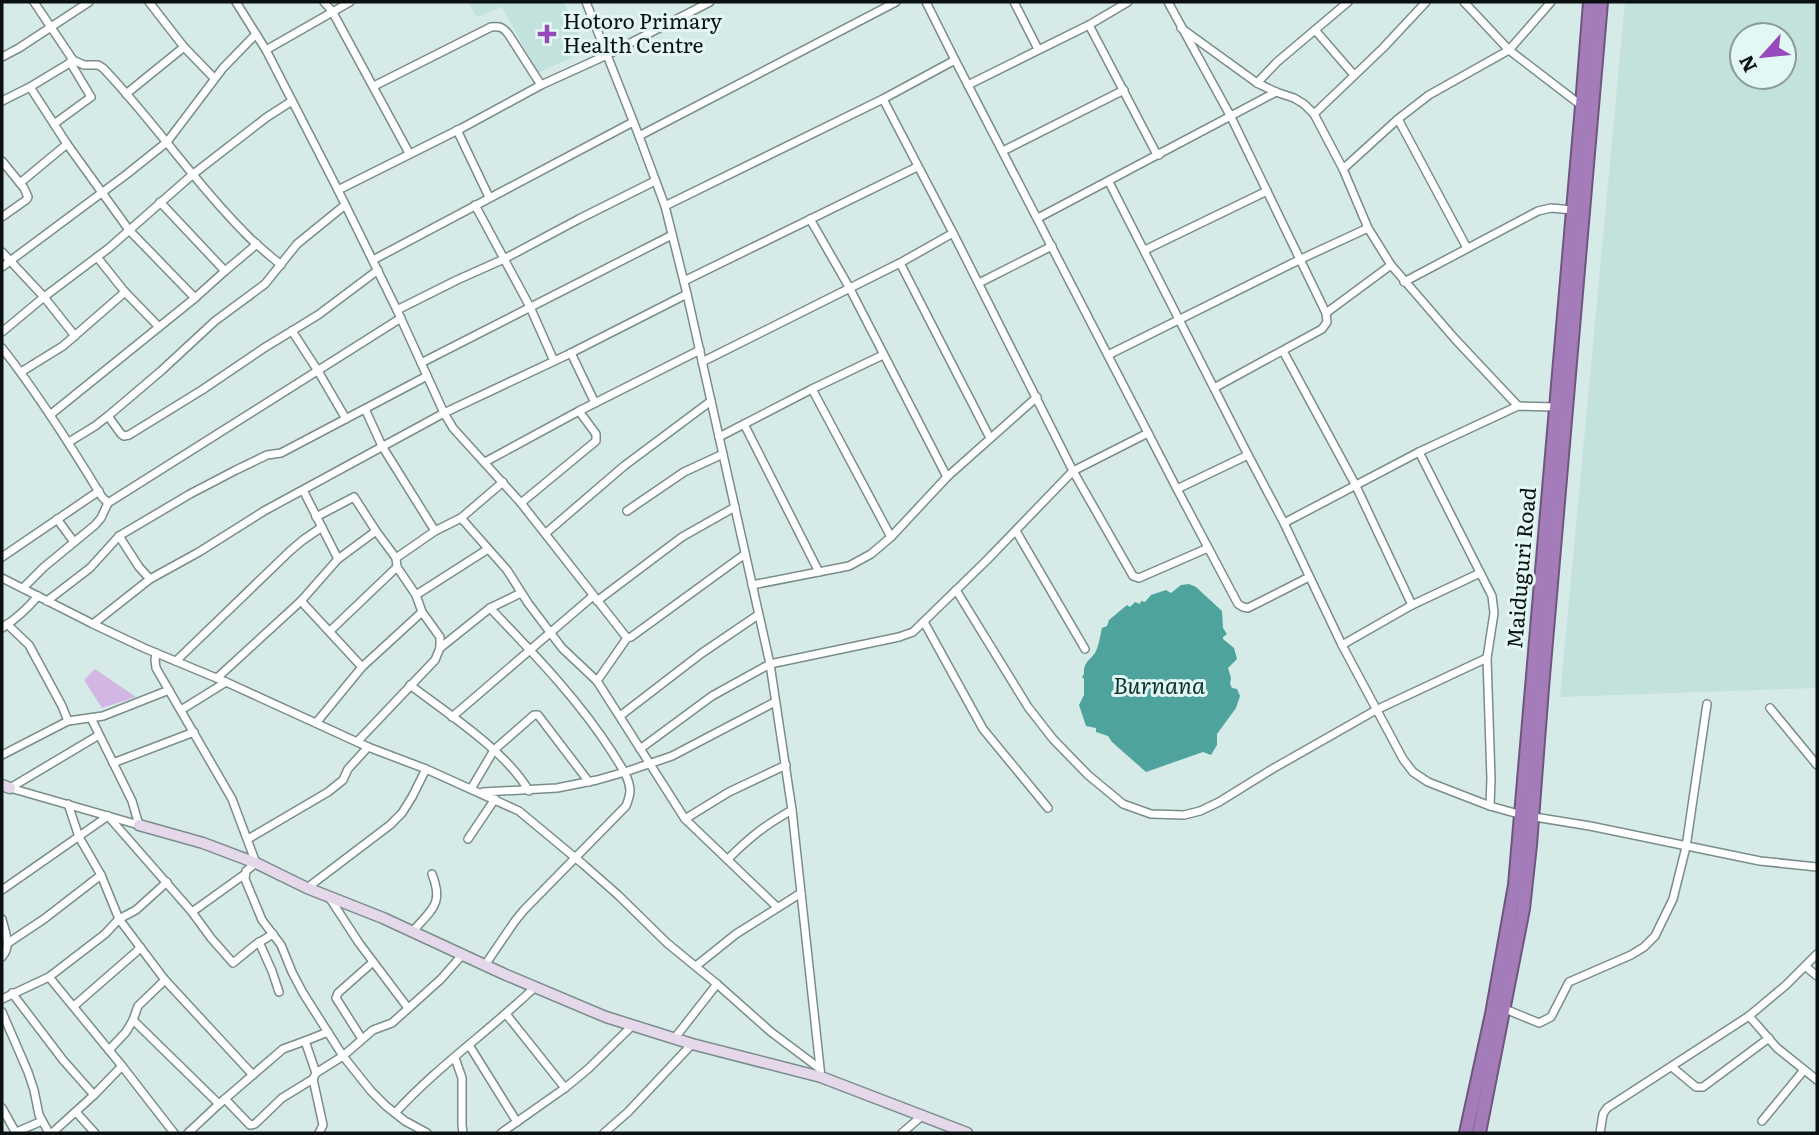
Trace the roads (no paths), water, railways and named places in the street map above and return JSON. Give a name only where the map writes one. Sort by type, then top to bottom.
[{"type":"highway","name":"Maiduguri Road","points":[[1555,484],[1556,407],[1590,2]]},
{"type":"highway","name":"Maiduguri Road","points":[[1479,1133],[1523,909],[1533,660],[1555,484],[1601,2]]},
{"type":"highway","name":"Maiduguri Road","points":[[1466,1133],[1505,943],[1527,816]]},
{"type":"street","points":[[34,2],[51,26],[91,97],[54,124]]},
{"type":"street","points":[[2,57],[89,2]]},
{"type":"street","points":[[149,2],[184,47],[215,78]]},
{"type":"street","points":[[236,2],[266,50],[338,190],[453,428],[522,503],[627,638]]},
{"type":"street","points":[[324,2],[332,11],[409,153]]},
{"type":"street","points":[[266,50],[350,2]]},
{"type":"street","points":[[586,2],[664,206],[700,350],[770,664],[792,810],[820,1072]]},
{"type":"street","points":[[338,190],[541,85],[607,55],[710,2]]},
{"type":"street","points":[[639,136],[896,2]]},
{"type":"street","points":[[926,2],[1238,604],[1248,608],[1309,577]]},
{"type":"street","points":[[1014,2],[1038,49]]},
{"type":"street","points":[[1109,2],[1114,11]]},
{"type":"street","points":[[968,85],[1089,25],[1128,2]]},
{"type":"street","points":[[1168,2],[1231,117],[1326,313],[1326,322],[1322,329],[1214,388]]},
{"type":"street","points":[[1314,114],[1383,48],[1426,2]]},
{"type":"street","points":[[1464,2],[1509,50],[1582,106]]},
{"type":"street","points":[[1343,169],[1398,119],[1440,88],[1509,50],[1550,2]]},
{"type":"street","points":[[1257,83],[1344,3]]},
{"type":"street","points":[[1089,25],[1159,155]]},
{"type":"street","points":[[374,86],[491,27],[498,26],[504,27],[541,85]]},
{"type":"street","points":[[1181,28],[1257,83],[1294,98],[1314,114],[1343,169],[1368,228],[1391,265],[1462,347],[1518,406]]},
{"type":"street","points":[[1315,30],[1354,75]]},
{"type":"street","points":[[2,267],[166,142],[215,78],[256,34]]},
{"type":"street","points":[[126,94],[184,47]]},
{"type":"street","points":[[664,206],[883,99],[955,60]]},
{"type":"street","points":[[2,102],[72,61]]},
{"type":"street","points":[[72,61],[103,68],[243,232],[281,265]]},
{"type":"street","points":[[30,87],[129,230],[195,298]]},
{"type":"street","points":[[1003,151],[1124,90]]},
{"type":"street","points":[[1038,218],[1276,92]]},
{"type":"street","points":[[883,99],[1073,471],[1133,576],[1136,578],[1208,548]]},
{"type":"street","points":[[2,332],[97,257],[192,174],[292,101]]},
{"type":"street","points":[[1398,119],[1467,248]]},
{"type":"street","points":[[373,260],[634,122]]},
{"type":"street","points":[[457,130],[489,198]]},
{"type":"street","points":[[20,183],[67,144]]},
{"type":"street","points":[[2,162],[27,193],[26,200],[2,217]]},
{"type":"street","points":[[684,281],[917,167]]},
{"type":"street","points":[[397,310],[505,260],[655,181]]},
{"type":"street","points":[[1109,181],[1284,523],[1342,645],[1402,759],[1413,772],[1428,782],[1490,806],[1527,816],[1655,838],[1760,861],[1817,867]]},
{"type":"street","points":[[1144,250],[1267,191]]},
{"type":"street","points":[[160,202],[225,271]]},
{"type":"street","points":[[69,442],[108,416],[215,321],[265,284],[298,244],[345,205]]},
{"type":"street","points":[[475,205],[530,307],[554,360]]},
{"type":"street","points":[[1404,282],[1538,211],[1551,208],[1573,211]]},
{"type":"street","points":[[810,219],[849,287],[947,477]]},
{"type":"street","points":[[1108,355],[1368,228]]},
{"type":"street","points":[[702,362],[900,263],[953,233]]},
{"type":"street","points":[[421,363],[672,235]]},
{"type":"street","points":[[50,415],[195,298],[257,244]]},
{"type":"street","points":[[979,283],[1052,246]]},
{"type":"street","points":[[2,252],[44,297],[75,336]]},
{"type":"street","points":[[97,257],[125,292],[159,327]]},
{"type":"street","points":[[900,263],[990,438]]},
{"type":"street","points":[[1326,313],[1391,265]]},
{"type":"street","points":[[108,416],[121,434],[129,435],[318,315],[378,271]]},
{"type":"street","points":[[21,372],[75,336],[125,292]]},
{"type":"street","points":[[93,624],[150,579],[264,511],[444,413],[687,294]]},
{"type":"street","points":[[23,588],[101,518],[108,503],[401,318]]},
{"type":"street","points":[[292,331],[346,419]]},
{"type":"street","points":[[2,348],[69,442],[108,503]]},
{"type":"street","points":[[485,462],[700,350]]},
{"type":"street","points":[[1283,351],[1355,484],[1412,605]]},
{"type":"street","points":[[571,353],[595,403]]},
{"type":"street","points":[[719,437],[812,388],[883,355]]},
{"type":"street","points":[[47,601],[90,568],[119,536],[236,470],[267,455],[281,453],[427,376]]},
{"type":"street","points":[[812,388],[891,537]]},
{"type":"street","points":[[752,585],[849,566],[871,554],[891,537],[947,477],[1037,397]]},
{"type":"street","points":[[545,533],[624,466],[711,401]]},
{"type":"street","points":[[1284,523],[1419,452],[1518,406],[1556,407]]},
{"type":"street","points":[[365,409],[382,446],[435,531]]},
{"type":"street","points":[[522,503],[596,441],[596,434],[579,411]]},
{"type":"street","points":[[744,424],[819,572]]},
{"type":"street","points":[[640,749],[712,696],[770,664],[913,632],[1073,471],[1148,433]]},
{"type":"street","points":[[1419,452],[1492,596],[1494,606],[1487,658],[1490,806]]},
{"type":"street","points":[[627,510],[684,472],[723,454]]},
{"type":"street","points":[[1177,489],[1248,455]]},
{"type":"street","points":[[396,558],[435,531],[461,518],[503,482]]},
{"type":"street","points":[[303,490],[338,559]]},
{"type":"street","points":[[2,557],[99,491]]},
{"type":"street","points":[[316,517],[354,497],[396,558],[397,567],[416,595],[422,612],[440,637],[440,648],[435,660],[357,742]]},
{"type":"street","points":[[452,717],[595,598],[682,537],[735,507]]},
{"type":"street","points":[[461,518],[507,570],[562,648],[597,681],[685,819],[777,907]]},
{"type":"street","points":[[57,519],[74,542]]},
{"type":"street","points":[[176,661],[297,545],[322,527]]},
{"type":"street","points":[[217,678],[301,601],[338,559],[376,531]]},
{"type":"street","points":[[1016,531],[1085,649]]},
{"type":"street","points":[[119,536],[150,579]]},
{"type":"street","points":[[416,595],[488,550]]},
{"type":"street","points":[[597,681],[627,638],[745,554]]},
{"type":"street","points":[[330,631],[397,567]]},
{"type":"street","points":[[1342,645],[1412,605],[1480,573]]},
{"type":"street","points":[[2,578],[156,653],[519,811],[618,895],[667,943],[820,1072]]},
{"type":"street","points":[[956,590],[1028,707],[1053,739],[1087,775],[1123,804],[1151,814],[1184,815],[1200,811],[1376,710],[1487,658]]},
{"type":"street","points":[[440,648],[490,608],[521,593]]},
{"type":"street","points":[[38,596],[5,626],[29,645],[68,721]]},
{"type":"street","points":[[301,601],[362,667]]},
{"type":"street","points":[[485,965],[515,921],[626,806],[630,797],[625,772],[588,718],[490,608]]},
{"type":"street","points":[[316,723],[362,667],[422,612]]},
{"type":"street","points":[[620,716],[702,653],[758,615]]},
{"type":"street","points":[[924,622],[984,729],[1048,808]]},
{"type":"street","points":[[156,653],[155,664],[232,799],[256,863]]},
{"type":"street","points":[[181,710],[226,682]]},
{"type":"street","points":[[410,685],[494,750],[513,767],[529,791]]},
{"type":"street","points":[[2,755],[68,721],[103,716],[169,690]]},
{"type":"street","points":[[480,793],[557,788],[625,772],[672,756],[775,702]]},
{"type":"street","points":[[1505,1009],[1542,1023],[1551,1017],[1570,982],[1631,955],[1655,936],[1673,899],[1686,846],[1707,704]]},
{"type":"street","points":[[1770,708],[1817,765]]},
{"type":"street","points":[[471,789],[494,750],[531,716],[538,715],[589,782]]},
{"type":"street","points":[[91,719],[132,801],[139,825]]},
{"type":"street","points":[[113,763],[194,732]]},
{"type":"street","points":[[6,787],[99,735]]},
{"type":"street","points":[[248,839],[328,792],[343,780],[348,769],[368,747]]},
{"type":"street","points":[[685,819],[729,792],[786,765]]},
{"type":"street","points":[[307,888],[396,819],[412,797],[425,769]]},
{"type":"street","points":[[6,787],[203,843],[256,863],[307,888],[413,931],[534,988],[606,1017],[692,1044],[820,1072],[967,1133]]},
{"type":"street","points":[[468,839],[495,799]]},
{"type":"street","points":[[68,804],[79,837],[101,875],[119,919],[165,981],[253,1075]]},
{"type":"street","points":[[728,859],[764,826],[792,810]]},
{"type":"street","points":[[2,890],[108,816]]},
{"type":"street","points":[[108,816],[167,881],[233,963],[273,934]]},
{"type":"street","points":[[192,912],[256,863]]},
{"type":"street","points":[[245,874],[258,910],[281,945],[303,993],[343,1056],[371,1091],[405,1121],[426,1133]]},
{"type":"street","points":[[413,931],[437,901],[438,888],[432,874]]},
{"type":"street","points":[[8,943],[101,875]]},
{"type":"street","points":[[2,999],[49,977],[119,919],[136,910],[167,881]]},
{"type":"street","points":[[696,966],[736,934],[800,893]]},
{"type":"street","points":[[329,897],[408,1008]]},
{"type":"street","points":[[2,919],[8,943],[2,957]]},
{"type":"street","points":[[259,942],[279,992]]},
{"type":"street","points":[[74,1006],[140,947]]},
{"type":"street","points":[[133,1020],[222,1102],[250,1125],[255,1124],[282,1098],[343,1056],[373,1030],[392,1023],[441,979],[463,954]]},
{"type":"street","points":[[1600,1133],[1603,1114],[1607,1108],[1749,1016],[1817,954]]},
{"type":"street","points":[[362,1039],[336,998],[338,993],[373,962]]},
{"type":"street","points":[[1805,966],[1817,976]]},
{"type":"street","points":[[49,977],[174,1133]]},
{"type":"street","points":[[109,1050],[126,1032],[138,1006],[165,981]]},
{"type":"street","points":[[674,1039],[717,984]]},
{"type":"street","points":[[395,1113],[417,1090],[534,988]]},
{"type":"street","points":[[12,993],[63,1060],[94,1095]]},
{"type":"street","points":[[2,1012],[28,1072],[42,1121],[50,1133],[76,1112],[122,1066]]},
{"type":"street","points":[[506,1014],[565,1088]]},
{"type":"street","points":[[1749,1016],[1791,1060],[1817,1080]]},
{"type":"street","points":[[501,1133],[565,1088],[633,1025]]},
{"type":"street","points":[[188,1133],[283,1049],[328,1032]]},
{"type":"street","points":[[1672,1067],[1696,1087],[1703,1087],[1769,1038]]},
{"type":"street","points":[[305,1041],[315,1076],[323,1125],[319,1133]]},
{"type":"street","points":[[604,1133],[628,1112],[692,1044]]},
{"type":"street","points":[[470,1045],[517,1122]]},
{"type":"street","points":[[455,1058],[462,1078],[463,1133]]},
{"type":"street","points":[[1762,1121],[1804,1070]]},
{"type":"street","points":[[2,1108],[15,1133],[42,1121]]},
{"type":"street","points":[[76,1112],[95,1133]]},
{"type":"street","points":[[902,1133],[923,1115]]},
{"type":"water","name":"Burnana","points":[[1181,585],[1196,587],[1222,611],[1223,628],[1227,634],[1223,639],[1234,648],[1237,659],[1228,668],[1230,684],[1237,689],[1240,696],[1236,708],[1217,734],[1217,745],[1211,755],[1203,752],[1146,772],[1108,736],[1096,732],[1096,728],[1086,726],[1079,705],[1084,695],[1082,677],[1085,665],[1095,653],[1102,628],[1107,626],[1109,620],[1127,605],[1130,607],[1135,602],[1140,604],[1151,595],[1166,590],[1171,593]]},
{"type":"place","name":"Hotoro Primary Health Centre","points":[[547,34]]}]
